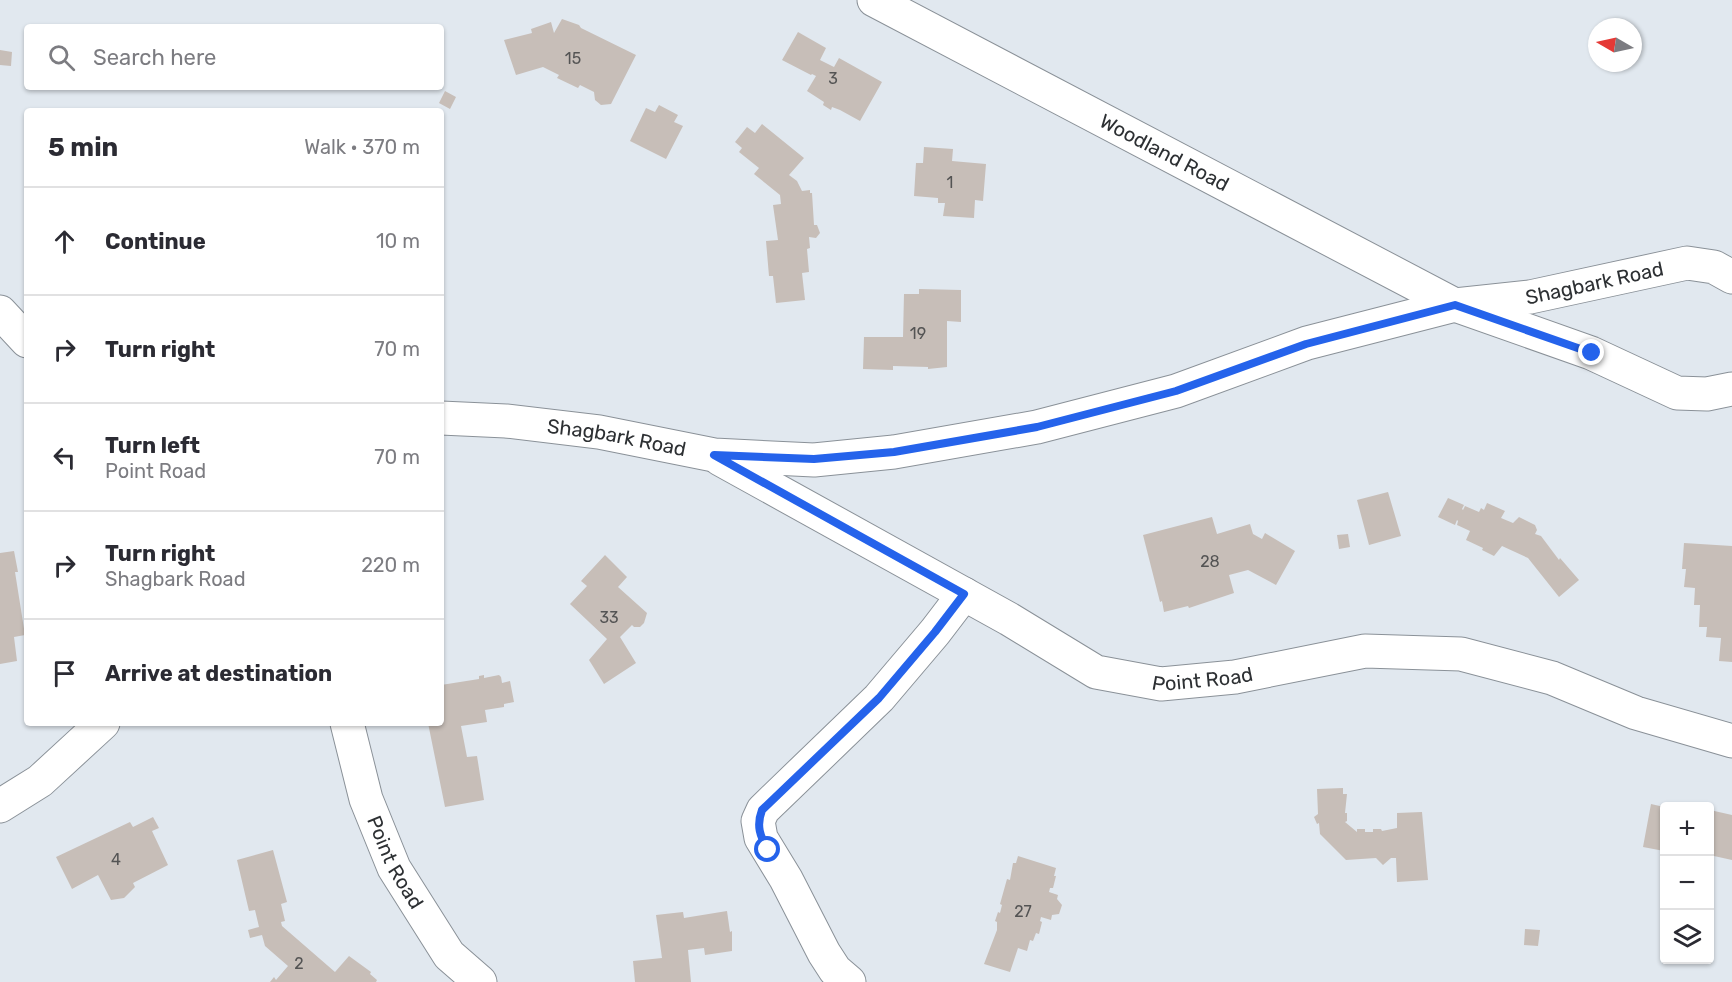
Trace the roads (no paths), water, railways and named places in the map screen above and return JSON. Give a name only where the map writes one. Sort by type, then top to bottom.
[{"type":"street","name":"Woodland Road","points":[[874,0],[1455,305]]},
{"type":"street","name":"Shagbark Road","points":[[444,418],[506,421],[598,432],[714,455],[826,459],[894,452],[1037,427],[1176,391],[1306,344],[1455,305],[1530,297],[1687,263],[1714,267],[1732,277]]},
{"type":"street","name":"Shagbark Road","points":[[1455,305],[1592,353],[1677,393],[1707,394],[1732,389]]},
{"type":"street","points":[[0,312],[24,338]]},
{"type":"street","name":"Point Road","points":[[714,455],[964,594],[1096,672],[1161,684],[1234,677],[1365,651],[1461,654],[1552,678],[1636,713],[1732,741]]},
{"type":"street","points":[[849,982],[835,970],[824,953],[786,879],[761,838],[758,821],[762,810],[879,698],[964,594]]},
{"type":"street","points":[[0,806],[40,781],[100,726]]},
{"type":"street","name":"Point Road","points":[[348,726],[366,799],[394,868],[448,955],[480,982]]}]
